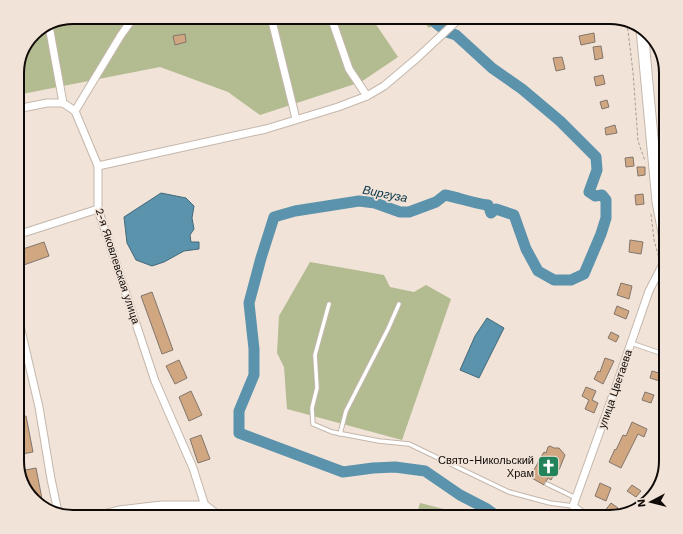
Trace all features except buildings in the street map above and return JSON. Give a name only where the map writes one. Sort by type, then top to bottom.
[{"type":"main road","points":[[643,36],[659,207]]},
{"type":"street","points":[[24,108],[47,103],[63,103],[75,111],[129,24]]},
{"type":"street","points":[[273,24],[296,119]]},
{"type":"street","points":[[333,24],[349,68],[367,96]]},
{"type":"street","points":[[98,166],[266,129],[338,107],[367,96],[384,86],[454,24]]},
{"type":"street","points":[[50,30],[63,103]]},
{"type":"street","name":"2-я Яковлевская улица","points":[[75,111],[98,166],[98,209],[155,381],[193,468],[205,506]]},
{"type":"street","points":[[24,233],[98,209]]},
{"type":"street","name":"улица Цветаева","points":[[573,506],[648,291],[659,271]]},
{"type":"street","points":[[24,343],[39,407],[57,507]]},
{"type":"street","points":[[128,510],[162,506],[205,506],[210,510]]},
{"type":"street","points":[[573,506],[578,510]]},
{"type":"lane","points":[[329,304],[315,356],[317,388],[312,408],[313,424],[340,434],[379,441],[409,444],[509,492],[550,503],[573,506]]},
{"type":"lane","points":[[340,434],[346,411],[388,329],[399,304]]},
{"type":"lane","points":[[631,343],[659,353]]},
{"type":"lane","points":[[547,484],[576,498]]},
{"type":"path","points":[[628,28],[633,72],[638,141],[647,166]]},
{"type":"path","points":[[650,209],[654,240],[659,259]]},
{"type":"green space","points":[[66,24],[376,24],[398,57],[361,82],[260,115],[228,92],[160,67],[24,94],[24,69],[29,51],[41,36],[48,31]]},
{"type":"green space","points":[[425,24],[434,24],[429,28]]},
{"type":"green space","points":[[310,262],[384,275],[390,287],[414,292],[426,285],[451,299],[402,440],[287,409],[284,367],[277,353],[279,316]]},
{"type":"green space","points":[[420,503],[448,510],[418,510]]},
{"type":"green space","points":[[349,509],[356,510],[319,510]]},
{"type":"water","points":[[161,193],[186,198],[194,206],[192,218],[194,229],[190,235],[191,242],[199,242],[199,249],[184,251],[164,262],[152,266],[136,260],[127,243],[124,217]]},
{"type":"water","points":[[487,318],[504,328],[479,378],[460,370],[475,336]]},
{"type":"waterway","name":"Виргуза","points":[[437,24],[447,32],[456,35],[492,68],[522,89],[560,121],[596,157],[597,170],[589,192],[595,196],[602,195],[606,200],[606,218],[584,274],[571,280],[554,280],[538,271],[526,249],[514,215],[496,209],[491,213],[488,205],[445,195],[436,202],[409,212],[400,212],[375,203],[359,201],[295,211],[274,217],[249,303],[254,349],[254,375],[239,411],[239,433],[343,472],[395,467],[425,471],[460,495],[488,510]]},
{"type":"place","name":"Свято-Никольский Храм","points":[[549,466]]}]
